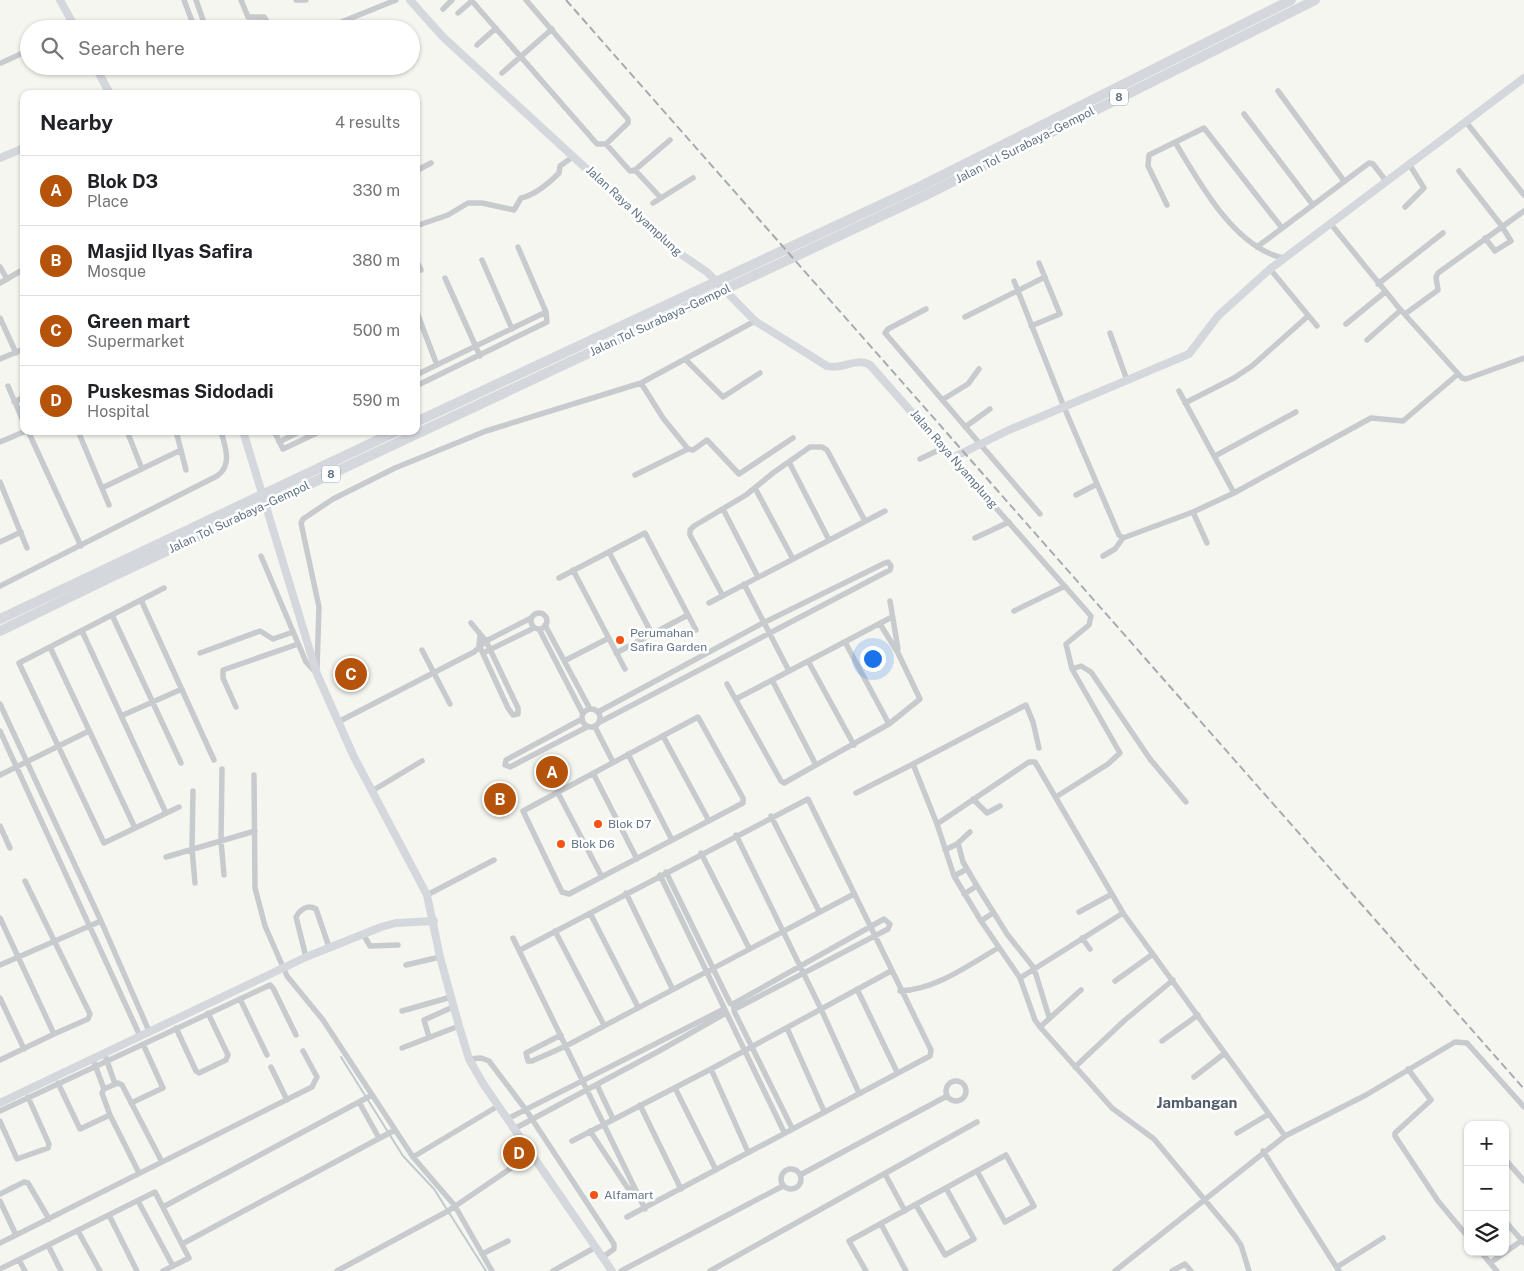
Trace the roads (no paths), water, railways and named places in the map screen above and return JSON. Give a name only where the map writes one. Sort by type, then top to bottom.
[{"type":"highway","name":"Jalan Tol Surabaya–Gempol","points":[[922,191],[1291,0]]},
{"type":"highway","name":"Jalan Tol Surabaya–Gempol","points":[[420,430],[922,191],[1315,0]]},
{"type":"highway","name":"Jalan Tol Surabaya–Gempol","points":[[420,420],[661,314]]},
{"type":"highway","name":"Jalan Tol Surabaya–Gempol","points":[[0,619],[389,435]]},
{"type":"highway","name":"Jalan Tol Surabaya–Gempol","points":[[0,632],[409,435]]},
{"type":"street","points":[[60,0],[70,20]]},
{"type":"street","points":[[184,0],[192,20]]},
{"type":"street","points":[[196,0],[203,20]]},
{"type":"street","points":[[241,0],[248,17],[264,17],[266,20]]},
{"type":"street","points":[[296,0],[306,0]]},
{"type":"street","points":[[346,20],[396,0]]},
{"type":"street","name":"Jalan Raya Nyamplung","points":[[410,0],[435,29],[682,256],[707,272],[755,321],[827,366],[833,368],[862,362],[870,365],[1088,612],[1091,619],[1088,626],[1066,644],[1066,652],[1072,669]]},
{"type":"street","points":[[443,9],[452,0]]},
{"type":"street","points":[[458,13],[471,0],[597,144],[606,144],[628,123],[628,119],[526,0]]},
{"type":"street","points":[[477,45],[496,28]]},
{"type":"street","points":[[502,74],[552,29]]},
{"type":"street","points":[[0,64],[20,54]]},
{"type":"street","points":[[100,75],[108,90]]},
{"type":"street","points":[[952,458],[979,443],[1189,354],[1218,316],[1282,258],[1524,78]]},
{"type":"street","points":[[1278,91],[1344,181]]},
{"type":"street","points":[[1244,114],[1312,205]]},
{"type":"street","points":[[1466,122],[1524,195]]},
{"type":"street","points":[[1167,205],[1147,160],[1155,151],[1204,128],[1282,228]]},
{"type":"street","points":[[606,144],[630,171],[635,170],[670,140]]},
{"type":"street","points":[[1175,142],[1215,204],[1236,228],[1269,255],[1282,258]]},
{"type":"street","points":[[0,158],[20,150]]},
{"type":"street","points":[[420,225],[448,216],[468,203],[482,203],[513,210],[520,199],[529,196],[553,179],[559,173],[560,166],[574,156]]},
{"type":"street","points":[[420,169],[431,163]]},
{"type":"street","points":[[1257,247],[1369,163],[1373,164],[1386,181]]},
{"type":"street","points":[[1405,207],[1424,188],[1409,164]]},
{"type":"street","points":[[635,170],[661,198]]},
{"type":"street","points":[[1459,171],[1502,225],[1511,240],[1495,251],[1485,238]]},
{"type":"street","points":[[653,203],[693,178]]},
{"type":"street","points":[[1367,340],[1403,312],[1438,290],[1436,277],[1438,273],[1502,225],[1524,211]]},
{"type":"street","points":[[1330,223],[1378,284],[1458,374],[1466,379],[1524,358]]},
{"type":"street","points":[[1378,284],[1443,233]]},
{"type":"street","points":[[420,384],[546,323],[548,319],[546,312],[518,247]]},
{"type":"street","points":[[482,260],[512,329]]},
{"type":"street","points":[[1031,326],[1060,314],[1040,263]]},
{"type":"street","points":[[0,267],[7,279]]},
{"type":"street","points":[[1270,269],[1317,326]]},
{"type":"street","points":[[0,283],[20,271]]},
{"type":"street","points":[[965,317],[1045,277]]},
{"type":"street","points":[[445,278],[480,356]]},
{"type":"street","points":[[1014,281],[1064,407],[1119,535],[1123,538]]},
{"type":"street","points":[[1346,324],[1385,292]]},
{"type":"street","points":[[926,309],[884,332],[1040,514]]},
{"type":"street","points":[[420,373],[546,312]]},
{"type":"street","points":[[1185,403],[1234,378],[1252,366],[1308,316]]},
{"type":"street","points":[[0,318],[16,353]]},
{"type":"street","points":[[420,320],[437,365]]},
{"type":"street","points":[[317,674],[319,607],[301,523],[303,519],[334,500],[404,464],[486,431],[641,383],[674,367],[755,321]]},
{"type":"street","points":[[1110,333],[1127,380]]},
{"type":"street","points":[[0,359],[20,351]]},
{"type":"street","points":[[685,360],[723,397],[760,373]]},
{"type":"street","points":[[942,400],[968,384],[979,369]]},
{"type":"street","points":[[1103,556],[1115,549],[1123,538],[1193,512],[1234,493],[1373,417],[1403,421],[1458,374]]},
{"type":"street","points":[[641,383],[663,418],[688,449]]},
{"type":"street","points":[[8,386],[14,402],[20,408]]},
{"type":"street","points":[[1179,391],[1234,493]]},
{"type":"street","points":[[14,402],[20,399]]},
{"type":"street","points":[[965,427],[990,409]]},
{"type":"street","points":[[1215,456],[1296,412]]},
{"type":"street","points":[[0,442],[20,434]]},
{"type":"street","points":[[29,435],[81,546]]},
{"type":"street","points":[[80,435],[109,505]]},
{"type":"street","points":[[129,435],[142,469]]},
{"type":"street","points":[[177,435],[186,470]]},
{"type":"street","points":[[0,586],[222,473],[227,463],[222,435]]},
{"type":"street","points":[[244,435],[317,674],[372,791],[410,858],[427,895],[450,997],[469,1059],[498,1106],[612,1271]]},
{"type":"street","points":[[276,435],[282,449],[313,435]]},
{"type":"street","points":[[279,442],[293,435]]},
{"type":"street","points":[[635,475],[688,449],[694,450],[705,440],[709,440],[738,474],[793,438]]},
{"type":"street","points":[[723,596],[689,532],[694,526],[755,488],[812,446],[828,450],[865,521]]},
{"type":"street","points":[[920,459],[943,448]]},
{"type":"street","points":[[102,488],[180,450]]},
{"type":"street","points":[[789,462],[829,540]]},
{"type":"street","points":[[0,482],[27,548]]},
{"type":"street","points":[[1076,495],[1097,484]]},
{"type":"street","points":[[755,488],[793,559]]},
{"type":"street","points":[[723,509],[758,577]]},
{"type":"street","points":[[709,603],[885,511]]},
{"type":"street","points":[[1193,512],[1207,543]]},
{"type":"street","points":[[975,538],[1009,522]]},
{"type":"street","points":[[0,542],[21,532]]},
{"type":"street","points":[[559,578],[645,533],[696,630]]},
{"type":"street","points":[[609,552],[652,634]]},
{"type":"street","points":[[261,556],[306,662],[317,674]]},
{"type":"street","points":[[474,652],[479,645],[531,618],[536,613],[543,614],[547,621],[545,624],[566,660],[590,709],[598,712],[763,623],[884,562],[890,563],[890,570],[770,635],[600,722],[595,727],[587,727],[510,767],[505,765],[506,760],[583,716],[590,709]]},
{"type":"street","points":[[573,570],[625,669]]},
{"type":"street","points":[[744,584],[789,671]]},
{"type":"street","points":[[1014,611],[1065,586]]},
{"type":"street","points":[[164,588],[19,663],[104,843],[179,807]]},
{"type":"street","points":[[141,600],[214,760]]},
{"type":"street","points":[[890,602],[898,653]]},
{"type":"street","points":[[112,615],[181,763]]},
{"type":"street","points":[[616,653],[688,615]]},
{"type":"street","points":[[736,699],[892,617]]},
{"type":"street","points":[[531,618],[587,727]]},
{"type":"street","points":[[471,623],[486,641]]},
{"type":"street","points":[[338,722],[474,652],[486,652],[545,624]]},
{"type":"street","points":[[727,684],[781,782],[816,766],[854,745],[888,724],[921,698],[898,653],[880,624]]},
{"type":"street","points":[[200,653],[260,630],[273,639],[293,632]]},
{"type":"street","points":[[82,631],[166,813]]},
{"type":"street","points":[[479,645],[480,636]]},
{"type":"street","points":[[566,660],[609,638]]},
{"type":"street","points":[[479,645],[486,652],[518,708],[518,714],[513,715],[508,708],[486,652],[486,641]]},
{"type":"street","points":[[845,642],[888,724]]},
{"type":"street","points":[[236,707],[223,678],[223,670],[298,644]]},
{"type":"street","points":[[50,647],[135,828]]},
{"type":"street","points":[[422,650],[450,704]]},
{"type":"street","points":[[808,661],[854,745]]},
{"type":"street","points":[[1056,797],[1108,764],[1120,753],[1072,669],[1081,666],[1091,672],[1150,759],[1186,802]]},
{"type":"street","points":[[772,680],[816,766]]},
{"type":"street","points":[[121,716],[182,689]]},
{"type":"street","points":[[0,704],[101,920],[149,1031]]},
{"type":"street","points":[[856,793],[1025,705],[1033,722],[1039,748]]},
{"type":"street","points":[[598,712],[600,722]]},
{"type":"street","points":[[697,717],[705,726],[744,802],[569,894],[562,892],[523,812],[613,762],[697,717]]},
{"type":"street","points":[[595,727],[613,762]]},
{"type":"street","points":[[0,731],[140,1036]]},
{"type":"street","points":[[0,775],[90,731]]},
{"type":"street","points":[[663,736],[709,821]]},
{"type":"street","points":[[628,754],[672,840]]},
{"type":"street","points":[[372,791],[422,761]]},
{"type":"street","points":[[937,824],[1029,762],[1036,764],[1123,913],[1285,1136]]},
{"type":"street","points":[[913,764],[937,824],[945,850],[962,872],[971,890],[981,921],[998,948],[1022,976],[1044,1022],[1080,1062],[1112,1108],[1154,1139],[1205,1200],[1241,1246],[1249,1271]]},
{"type":"street","points":[[222,769],[221,841],[224,875]]},
{"type":"street","points":[[593,773],[637,859]]},
{"type":"street","points":[[254,775],[255,888],[265,926],[282,968],[291,982],[323,1020],[412,1157],[452,1209],[492,1271]]},
{"type":"street","points":[[193,791],[192,849],[195,883]]},
{"type":"street","points":[[558,793],[602,877]]},
{"type":"street","points":[[520,950],[805,799],[809,800],[875,935],[900,991],[932,1053],[784,1132],[681,1190],[627,1217]]},
{"type":"street","points":[[973,800],[987,813],[1000,806]]},
{"type":"street","points":[[771,816],[819,911]]},
{"type":"street","points":[[0,826],[10,848]]},
{"type":"street","points":[[166,857],[255,831]]},
{"type":"street","points":[[945,850],[955,845],[970,832]]},
{"type":"street","points":[[736,835],[821,1008],[859,1093]]},
{"type":"street","points":[[955,845],[962,872],[971,890],[1033,969],[1044,1022]]},
{"type":"street","points":[[701,853],[749,948]]},
{"type":"street","points":[[427,895],[494,860]]},
{"type":"street","points":[[666,872],[713,967],[744,1050],[784,1132]]},
{"type":"street","points":[[660,875],[705,971],[752,1047],[766,1079],[792,1128]]},
{"type":"street","points":[[0,1060],[88,1019],[90,1014],[25,881]]},
{"type":"street","points":[[626,893],[672,988]]},
{"type":"street","points":[[561,1035],[526,1053],[525,1056],[530,1062],[566,1046],[672,988],[854,894]]},
{"type":"street","points":[[1079,912],[1112,894]]},
{"type":"street","points":[[306,957],[296,917],[305,908],[312,907],[316,909],[329,947]]},
{"type":"street","points":[[590,913],[638,1007]]},
{"type":"street","points":[[1022,976],[1123,913]]},
{"type":"street","points":[[981,921],[991,915]]},
{"type":"street","points":[[0,918],[54,1034]]},
{"type":"street","points":[[507,1119],[655,1043],[729,1009],[803,973],[889,928],[890,924],[885,919],[799,965],[729,1009],[660,1052],[514,1129]]},
{"type":"street","points":[[0,965],[101,920]]},
{"type":"street","points":[[0,1103],[94,1062],[149,1031],[329,947],[396,924],[434,921]]},
{"type":"street","points":[[556,931],[604,1025]]},
{"type":"street","points":[[363,934],[370,946],[398,945]]},
{"type":"street","points":[[513,938],[635,1186],[637,1195],[644,1208]]},
{"type":"street","points":[[1082,938],[1090,949]]},
{"type":"street","points":[[900,991],[918,989],[929,985],[998,948]]},
{"type":"street","points":[[1115,981],[1153,954]]},
{"type":"street","points":[[406,965],[440,957]]},
{"type":"street","points":[[572,1141],[711,1069],[891,971]]},
{"type":"street","points":[[1080,1062],[1125,1020],[1173,980]]},
{"type":"street","points":[[106,1056],[143,1044],[272,985],[296,1035]]},
{"type":"street","points":[[857,989],[897,1072]]},
{"type":"street","points":[[1044,1022],[1081,990]]},
{"type":"street","points":[[402,1011],[450,997]]},
{"type":"street","points":[[0,998],[24,1049]]},
{"type":"street","points":[[240,999],[267,1054]]},
{"type":"street","points":[[429,1037],[424,1020],[453,1007]]},
{"type":"street","points":[[176,1028],[196,1071],[199,1073],[225,1061],[228,1055],[208,1013]]},
{"type":"street","points":[[1162,1041],[1198,1014]]},
{"type":"street","points":[[402,1048],[459,1026]]},
{"type":"street","points":[[786,1028],[824,1111]]},
{"type":"street","points":[[1115,1271],[1213,1194],[1263,1151],[1285,1136],[1366,1095],[1455,1042],[1462,1041],[1467,1044],[1524,1108]]},
{"type":"street","points":[[655,1043],[660,1052]]},
{"type":"street","points":[[132,1103],[163,1088],[143,1044]]},
{"type":"street","points":[[0,1242],[312,1087],[317,1077],[303,1050]]},
{"type":"street","points":[[1194,1077],[1225,1053]]},
{"type":"street","points":[[106,1056],[115,1084]]},
{"type":"street","points":[[469,1059],[481,1058],[489,1061],[526,1110],[614,1244],[614,1249],[603,1258]]},
{"type":"street","points":[[0,1111],[58,1083],[94,1062]]},
{"type":"street","points":[[94,1062],[104,1088],[102,1093],[110,1115],[140,1173]]},
{"type":"street","points":[[271,1068],[287,1100]]},
{"type":"street","points":[[711,1069],[748,1152]]},
{"type":"street","points":[[1408,1069],[1431,1100],[1395,1136],[1404,1153],[1438,1201],[1464,1232]]},
{"type":"street","points":[[760,1082],[766,1079]]},
{"type":"street","points":[[58,1083],[80,1129],[110,1115]]},
{"type":"street","points":[[104,1088],[115,1084],[122,1085],[162,1162]]},
{"type":"street","points":[[597,1085],[613,1119]]},
{"type":"street","points":[[675,1088],[716,1170]]},
{"type":"street","points":[[163,1207],[372,1095]]},
{"type":"street","points":[[800,1175],[947,1096]]},
{"type":"street","points":[[0,1122],[17,1160],[48,1148],[49,1144],[28,1097]]},
{"type":"street","points":[[361,1101],[382,1137]]},
{"type":"street","points":[[640,1105],[681,1190]]},
{"type":"street","points":[[412,1157],[498,1106]]},
{"type":"street","points":[[1237,1133],[1269,1114]]},
{"type":"street","points":[[710,1271],[977,1122]]},
{"type":"street","points":[[182,1244],[394,1130]]},
{"type":"street","points":[[590,1132],[627,1187],[637,1195]]},
{"type":"street","points":[[1263,1151],[1338,1269],[1383,1238]]},
{"type":"street","points":[[337,1271],[452,1209],[532,1154]]},
{"type":"street","points":[[866,1271],[849,1241],[916,1204],[977,1171],[1006,1156],[1034,1206],[1005,1222],[977,1171]]},
{"type":"street","points":[[1509,1164],[1524,1181]]},
{"type":"street","points":[[783,1186],[781,1176],[784,1172],[793,1170],[800,1175]]},
{"type":"street","points":[[885,1174],[905,1210]]},
{"type":"street","points":[[783,1186],[790,1189],[798,1187],[800,1175]]},
{"type":"street","points":[[0,1194],[24,1182],[28,1183],[49,1218]]},
{"type":"street","points":[[620,1271],[783,1186]]},
{"type":"street","points":[[916,1204],[944,1255],[974,1239],[946,1188]]},
{"type":"street","points":[[0,1269],[155,1192],[189,1258],[163,1271]]},
{"type":"street","points":[[0,1201],[16,1235]]},
{"type":"street","points":[[138,1201],[173,1266]]},
{"type":"street","points":[[109,1215],[137,1271]]},
{"type":"street","points":[[881,1224],[906,1271]]},
{"type":"street","points":[[1490,1263],[1523,1241],[1509,1225]]},
{"type":"street","points":[[78,1230],[100,1271]]},
{"type":"street","points":[[482,1254],[508,1240]]},
{"type":"street","points":[[48,1246],[62,1271]]},
{"type":"street","points":[[553,1271],[596,1247]]},
{"type":"street","points":[[1484,1256],[1497,1271]]},
{"type":"street","points":[[19,1260],[25,1271]]},
{"type":"street","points":[[1172,1271],[1185,1264],[1191,1271]]},
{"type":"waterway","points":[[341,1057],[403,1156],[434,1189],[486,1271]]},
{"type":"railway","points":[[566,0],[1524,1089]]},
{"type":"place","name":"Perumahan Safira Garden","points":[[620,640]]},
{"type":"place","name":"Green mart","points":[[351,674]]},
{"type":"place","name":"Blok D3","points":[[552,772]]},
{"type":"place","name":"Masjid Ilyas Safira","points":[[500,799]]},
{"type":"place","name":"Blok D7","points":[[598,824]]},
{"type":"place","name":"Blok D6","points":[[561,844]]},
{"type":"place","name":"Puskesmas Sidodadi","points":[[519,1153]]},
{"type":"place","name":"Alfamart","points":[[594,1195]]},
{"type":"district","name":"Jambangan","points":[[1197,1102]]}]
